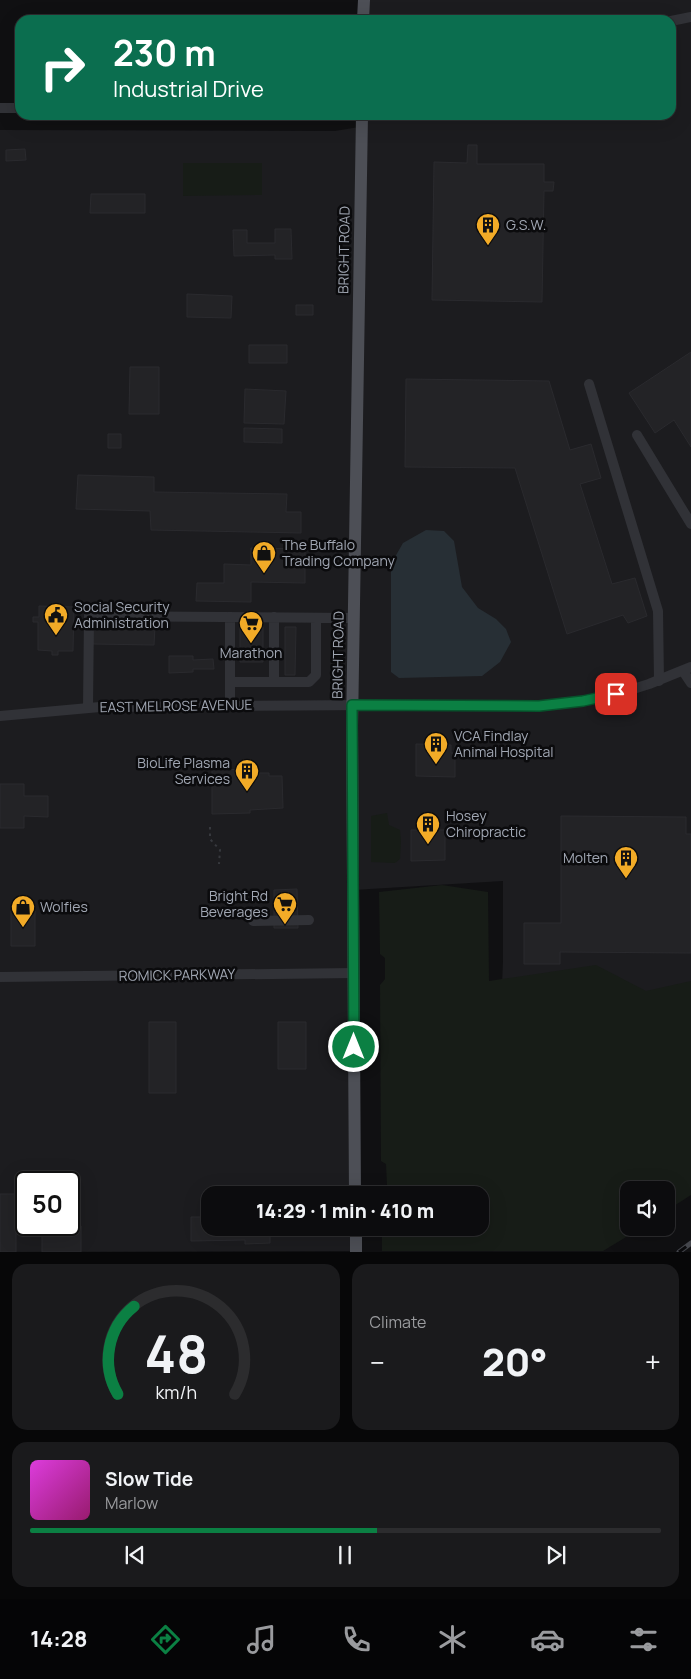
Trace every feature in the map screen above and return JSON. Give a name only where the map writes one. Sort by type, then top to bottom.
[{"type":"main road","points":[[363,15],[364,0]]},
{"type":"main road","name":"BRIGHT ROAD","points":[[355,1186],[352,705],[362,120]]},
{"type":"main road","points":[[356,1236],[356,1252]]},
{"type":"street","points":[[676,20],[691,18]]},
{"type":"street","points":[[0,108],[15,108]]},
{"type":"street","points":[[589,384],[658,611],[659,680]]},
{"type":"street","points":[[637,435],[691,524]]},
{"type":"street","points":[[88,707],[89,616],[353,618]]},
{"type":"street","points":[[230,617],[230,706]]},
{"type":"street","points":[[274,617],[274,682]]},
{"type":"street","points":[[230,682],[309,682],[316,674],[316,618]]},
{"type":"street","points":[[687,669],[691,683]]},
{"type":"street","name":"EAST MELROSE AVENUE","points":[[0,716],[88,707],[539,706],[606,696],[659,680],[687,669]]},
{"type":"street","points":[[253,921],[309,920]]},
{"type":"street","name":"ROMICK PARKWAY","points":[[0,977],[354,973]]},
{"type":"path","points":[[210,827],[210,839],[220,850],[219,864]]},
{"type":"shaded area","points":[[361,0],[691,0],[691,1195],[675,1192],[675,1181],[620,1181],[620,1230],[491,1251],[503,961],[503,881],[353,890],[355,1186],[201,1186],[201,1236],[356,1236],[356,1251],[0,1252],[0,130],[335,131],[359,127],[359,120],[676,120],[676,15],[360,15]]},
{"type":"shaded area","points":[[183,163],[262,163],[262,195],[183,196]]},
{"type":"shaded area","points":[[426,530],[444,531],[454,541],[462,587],[478,608],[496,619],[506,629],[511,642],[500,662],[482,676],[399,678],[391,672],[391,564],[403,543]]},
{"type":"shaded area","points":[[387,813],[389,825],[400,830],[400,859],[395,863],[371,862],[371,816]]},
{"type":"shaded area","points":[[442,885],[488,892],[489,981],[596,965],[646,991],[691,981],[691,1195],[675,1205],[675,1181],[620,1181],[620,1236],[628,1236],[603,1251],[382,1251],[382,1236],[489,1236],[489,1186],[387,1186],[386,1164],[381,1161],[380,985],[385,979],[385,958],[380,954],[379,892]]},
{"type":"building","name":"G.S.W.","points":[[468,145],[477,145],[477,164],[544,164],[544,182],[554,182],[553,191],[544,191],[542,302],[432,300],[434,162],[467,163]]},
{"type":"building","points":[[25,149],[26,160],[6,161],[6,150]]},
{"type":"building","points":[[91,194],[145,194],[145,213],[90,213]]},
{"type":"building","points":[[275,229],[291,229],[292,259],[275,259],[275,255],[234,256],[233,230],[247,230],[247,243],[275,243]]},
{"type":"building","points":[[187,294],[232,296],[231,318],[187,317]]},
{"type":"building","points":[[296,305],[313,305],[313,315],[296,315]]},
{"type":"building","points":[[249,345],[287,345],[287,363],[249,363]]},
{"type":"building","points":[[691,352],[691,447],[674,420],[655,433],[629,393]]},
{"type":"building","points":[[130,367],[159,367],[159,414],[129,414]]},
{"type":"building","points":[[406,379],[549,381],[570,450],[591,444],[601,478],[580,484],[612,584],[635,578],[647,616],[628,623],[623,615],[567,634],[515,468],[405,467]]},
{"type":"building","points":[[245,389],[286,391],[284,424],[244,423]]},
{"type":"building","points":[[244,428],[282,429],[282,443],[244,442]]},
{"type":"building","points":[[108,434],[121,434],[121,448],[108,448]]},
{"type":"building","points":[[78,475],[154,477],[154,492],[287,494],[286,512],[301,512],[301,533],[151,530],[150,511],[76,509]]},
{"type":"building","name":"The Buffalo Trading Company","points":[[251,548],[305,549],[305,583],[251,582],[251,602],[196,601],[197,583],[224,583],[224,564],[251,565]]},
{"type":"building","name":"Social Security Administration","points":[[39,606],[74,607],[73,651],[58,651],[58,655],[52,655],[52,651],[38,650],[38,622],[33,622],[33,617],[39,617]]},
{"type":"building","points":[[93,626],[155,627],[154,645],[93,644]]},
{"type":"building","name":"Marathon","points":[[240,627],[263,627],[263,662],[240,662]]},
{"type":"building","name":"Marathon","points":[[285,627],[296,627],[295,675],[285,675]]},
{"type":"building","points":[[169,656],[193,656],[193,660],[213,659],[214,669],[193,669],[193,672],[169,673]]},
{"type":"building","name":"VCA Findlay Animal Hospital","points":[[416,744],[451,745],[451,753],[455,753],[455,777],[416,776]]},
{"type":"building","name":"BioLife Plasma Services","points":[[250,769],[250,773],[269,773],[269,776],[282,776],[283,808],[250,810],[250,813],[212,814],[212,770]]},
{"type":"building","points":[[0,784],[24,784],[24,796],[48,796],[48,817],[24,816],[24,828],[0,828]]},
{"type":"building","name":"Molten","points":[[561,816],[686,817],[686,834],[691,834],[691,953],[560,952],[560,964],[524,964],[524,923],[561,923]]},
{"type":"building","name":"Hosey Chiropractic","points":[[411,830],[445,830],[445,860],[411,861]]},
{"type":"building","points":[[297,889],[298,928],[274,928],[274,890]]},
{"type":"building","name":"Wolfies","points":[[11,911],[35,911],[35,946],[11,946]]},
{"type":"building","points":[[149,1022],[176,1022],[176,1093],[149,1093]]},
{"type":"building","points":[[278,1022],[306,1022],[306,1069],[278,1069]]},
{"type":"building","points":[[0,1194],[15,1194],[16,1252],[0,1252]]},
{"type":"building","points":[[191,1217],[201,1217],[201,1236],[270,1236],[270,1243],[245,1244],[245,1240],[191,1241]]},
{"type":"building","points":[[81,1226],[81,1252],[42,1252],[42,1236],[80,1236]]},
{"type":"railway","points":[[679,1252],[691,1243]]},
{"type":"place","name":"G.S.W.","points":[[488,246]]},
{"type":"place","name":"The Buffalo Trading Company","points":[[264,574]]},
{"type":"place","name":"Social Security Administration","points":[[56,636]]},
{"type":"place","name":"Marathon","points":[[251,644]]},
{"type":"place","name":"VCA Findlay Animal Hospital","points":[[436,765]]},
{"type":"place","name":"BioLife Plasma Services","points":[[247,792]]},
{"type":"place","name":"Hosey Chiropractic","points":[[428,845]]},
{"type":"place","name":"Molten","points":[[626,879]]},
{"type":"place","name":"Bright Rd Beverages","points":[[285,925]]},
{"type":"place","name":"Wolfies","points":[[23,928]]},
{"type":"route","points":[[354,1047],[352,705],[518,707],[561,704],[616,694]]}]
